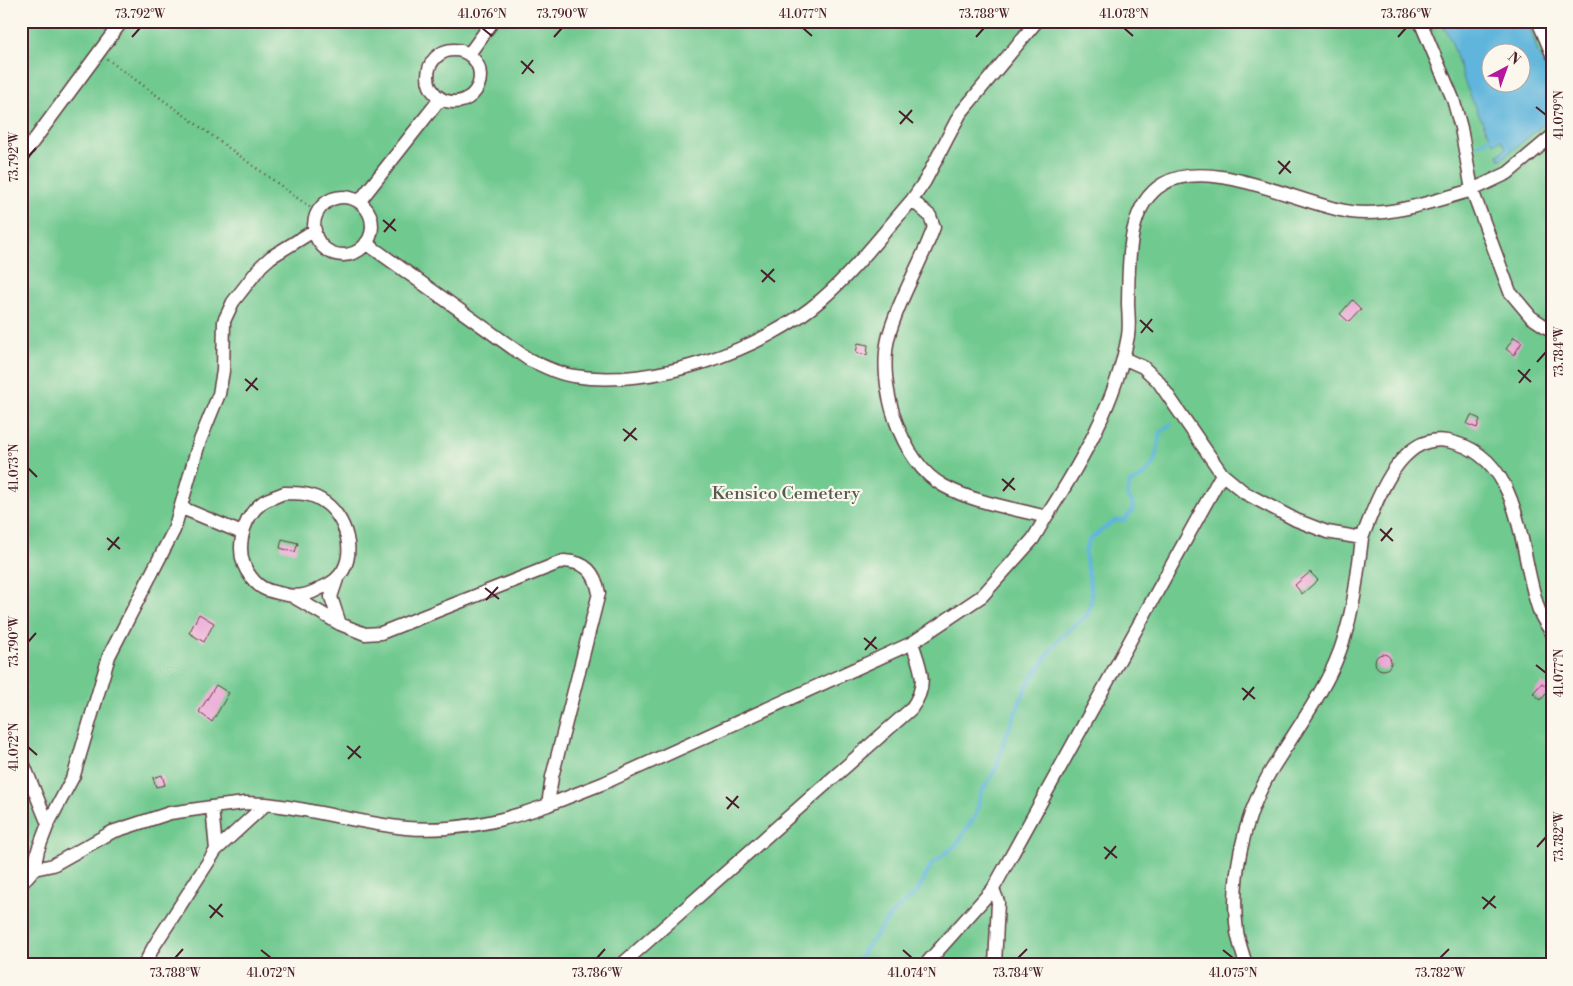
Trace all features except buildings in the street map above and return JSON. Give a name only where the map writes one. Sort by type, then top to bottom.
[{"type":"lane","points":[[21,158],[122,21]]},
{"type":"lane","points":[[469,54],[493,21]]},
{"type":"lane","points":[[366,243],[528,359],[550,370],[574,376],[619,378],[697,364],[763,338],[793,322],[823,298],[912,200],[925,181],[960,114],[1037,21]]},
{"type":"lane","points":[[1420,21],[1453,99],[1461,128],[1472,190],[1510,292],[1531,317],[1552,331]]},
{"type":"lane","points":[[1538,21],[1552,54]]},
{"type":"lane","points":[[455,50],[469,54],[478,68],[478,86],[463,101],[454,102],[440,99],[429,86],[427,77],[431,63],[445,51],[455,50]]},
{"type":"lane","points":[[359,202],[440,99]]},
{"type":"lane","points":[[34,869],[53,865],[112,832],[141,821],[170,813],[245,803],[301,808],[406,828],[437,828],[502,820],[548,805],[604,783],[912,643],[982,596],[1033,539],[1067,484],[1105,411],[1124,358],[1129,332],[1131,249],[1136,222],[1142,205],[1152,192],[1165,183],[1206,176],[1230,178],[1349,212],[1372,213],[1419,204],[1472,190],[1508,173],[1552,136]]},
{"type":"lane","points":[[343,197],[359,202],[372,220],[372,230],[366,243],[361,249],[352,254],[334,253],[318,240],[315,230],[318,213],[323,205],[333,199],[343,197]]},
{"type":"lane","points":[[912,200],[930,216],[934,227],[897,312],[885,352],[885,380],[892,410],[921,467],[943,486],[958,493],[1046,516]]},
{"type":"lane","points":[[21,884],[34,869],[38,850],[48,824],[74,775],[109,656],[170,538],[182,508],[199,443],[219,394],[223,372],[224,321],[233,302],[249,279],[271,257],[315,230]]},
{"type":"lane","points":[[1124,358],[1143,368],[1158,381],[1222,474],[1245,493],[1296,520],[1328,532],[1362,538]]},
{"type":"lane","points":[[1246,965],[1237,932],[1236,904],[1243,841],[1268,777],[1321,692],[1338,654],[1348,630],[1362,538],[1388,480],[1400,460],[1413,447],[1426,441],[1440,439],[1467,447],[1492,467],[1511,500],[1519,520],[1540,614],[1552,633]]},
{"type":"lane","points":[[925,965],[992,889],[1222,474]]},
{"type":"lane","points":[[340,624],[331,597],[337,579],[345,566],[348,547],[345,528],[336,512],[322,500],[303,493],[284,493],[263,502],[250,515],[242,533],[241,555],[249,575],[261,589],[292,596],[340,624],[365,634],[381,634],[564,561],[576,562],[586,566],[593,573],[599,593],[552,777],[548,805]]},
{"type":"lane","points":[[182,508],[242,533]]},
{"type":"lane","points":[[292,596],[315,591],[337,579]]},
{"type":"lane","points":[[621,965],[911,709],[922,691],[923,679],[912,643]]},
{"type":"lane","points":[[21,758],[48,824]]},
{"type":"lane","points":[[144,965],[154,946],[216,850],[266,804]]},
{"type":"lane","points":[[212,807],[216,850]]},
{"type":"lane","points":[[992,889],[998,902],[995,965]]},
{"type":"path","points":[[98,53],[318,213]]},
{"type":"green space","name":"Kensico Cemetery","points":[[21,21],[1552,21],[1552,965],[21,965]]},
{"type":"water","points":[[1440,21],[1528,21],[1538,53],[1552,71],[1552,118],[1500,160],[1498,155],[1506,148],[1501,140],[1494,143],[1485,127],[1467,88],[1448,33]]},
{"type":"waterway","points":[[1479,144],[1491,138]]},
{"type":"waterway","points":[[856,965],[865,949],[891,915],[917,892],[932,864],[957,844],[976,815],[981,793],[996,769],[1005,738],[1027,685],[1059,639],[1088,614],[1092,596],[1085,553],[1089,540],[1114,521],[1125,520],[1133,509],[1132,502],[1127,496],[1130,483],[1150,469],[1156,457],[1160,433],[1171,424]]}]
